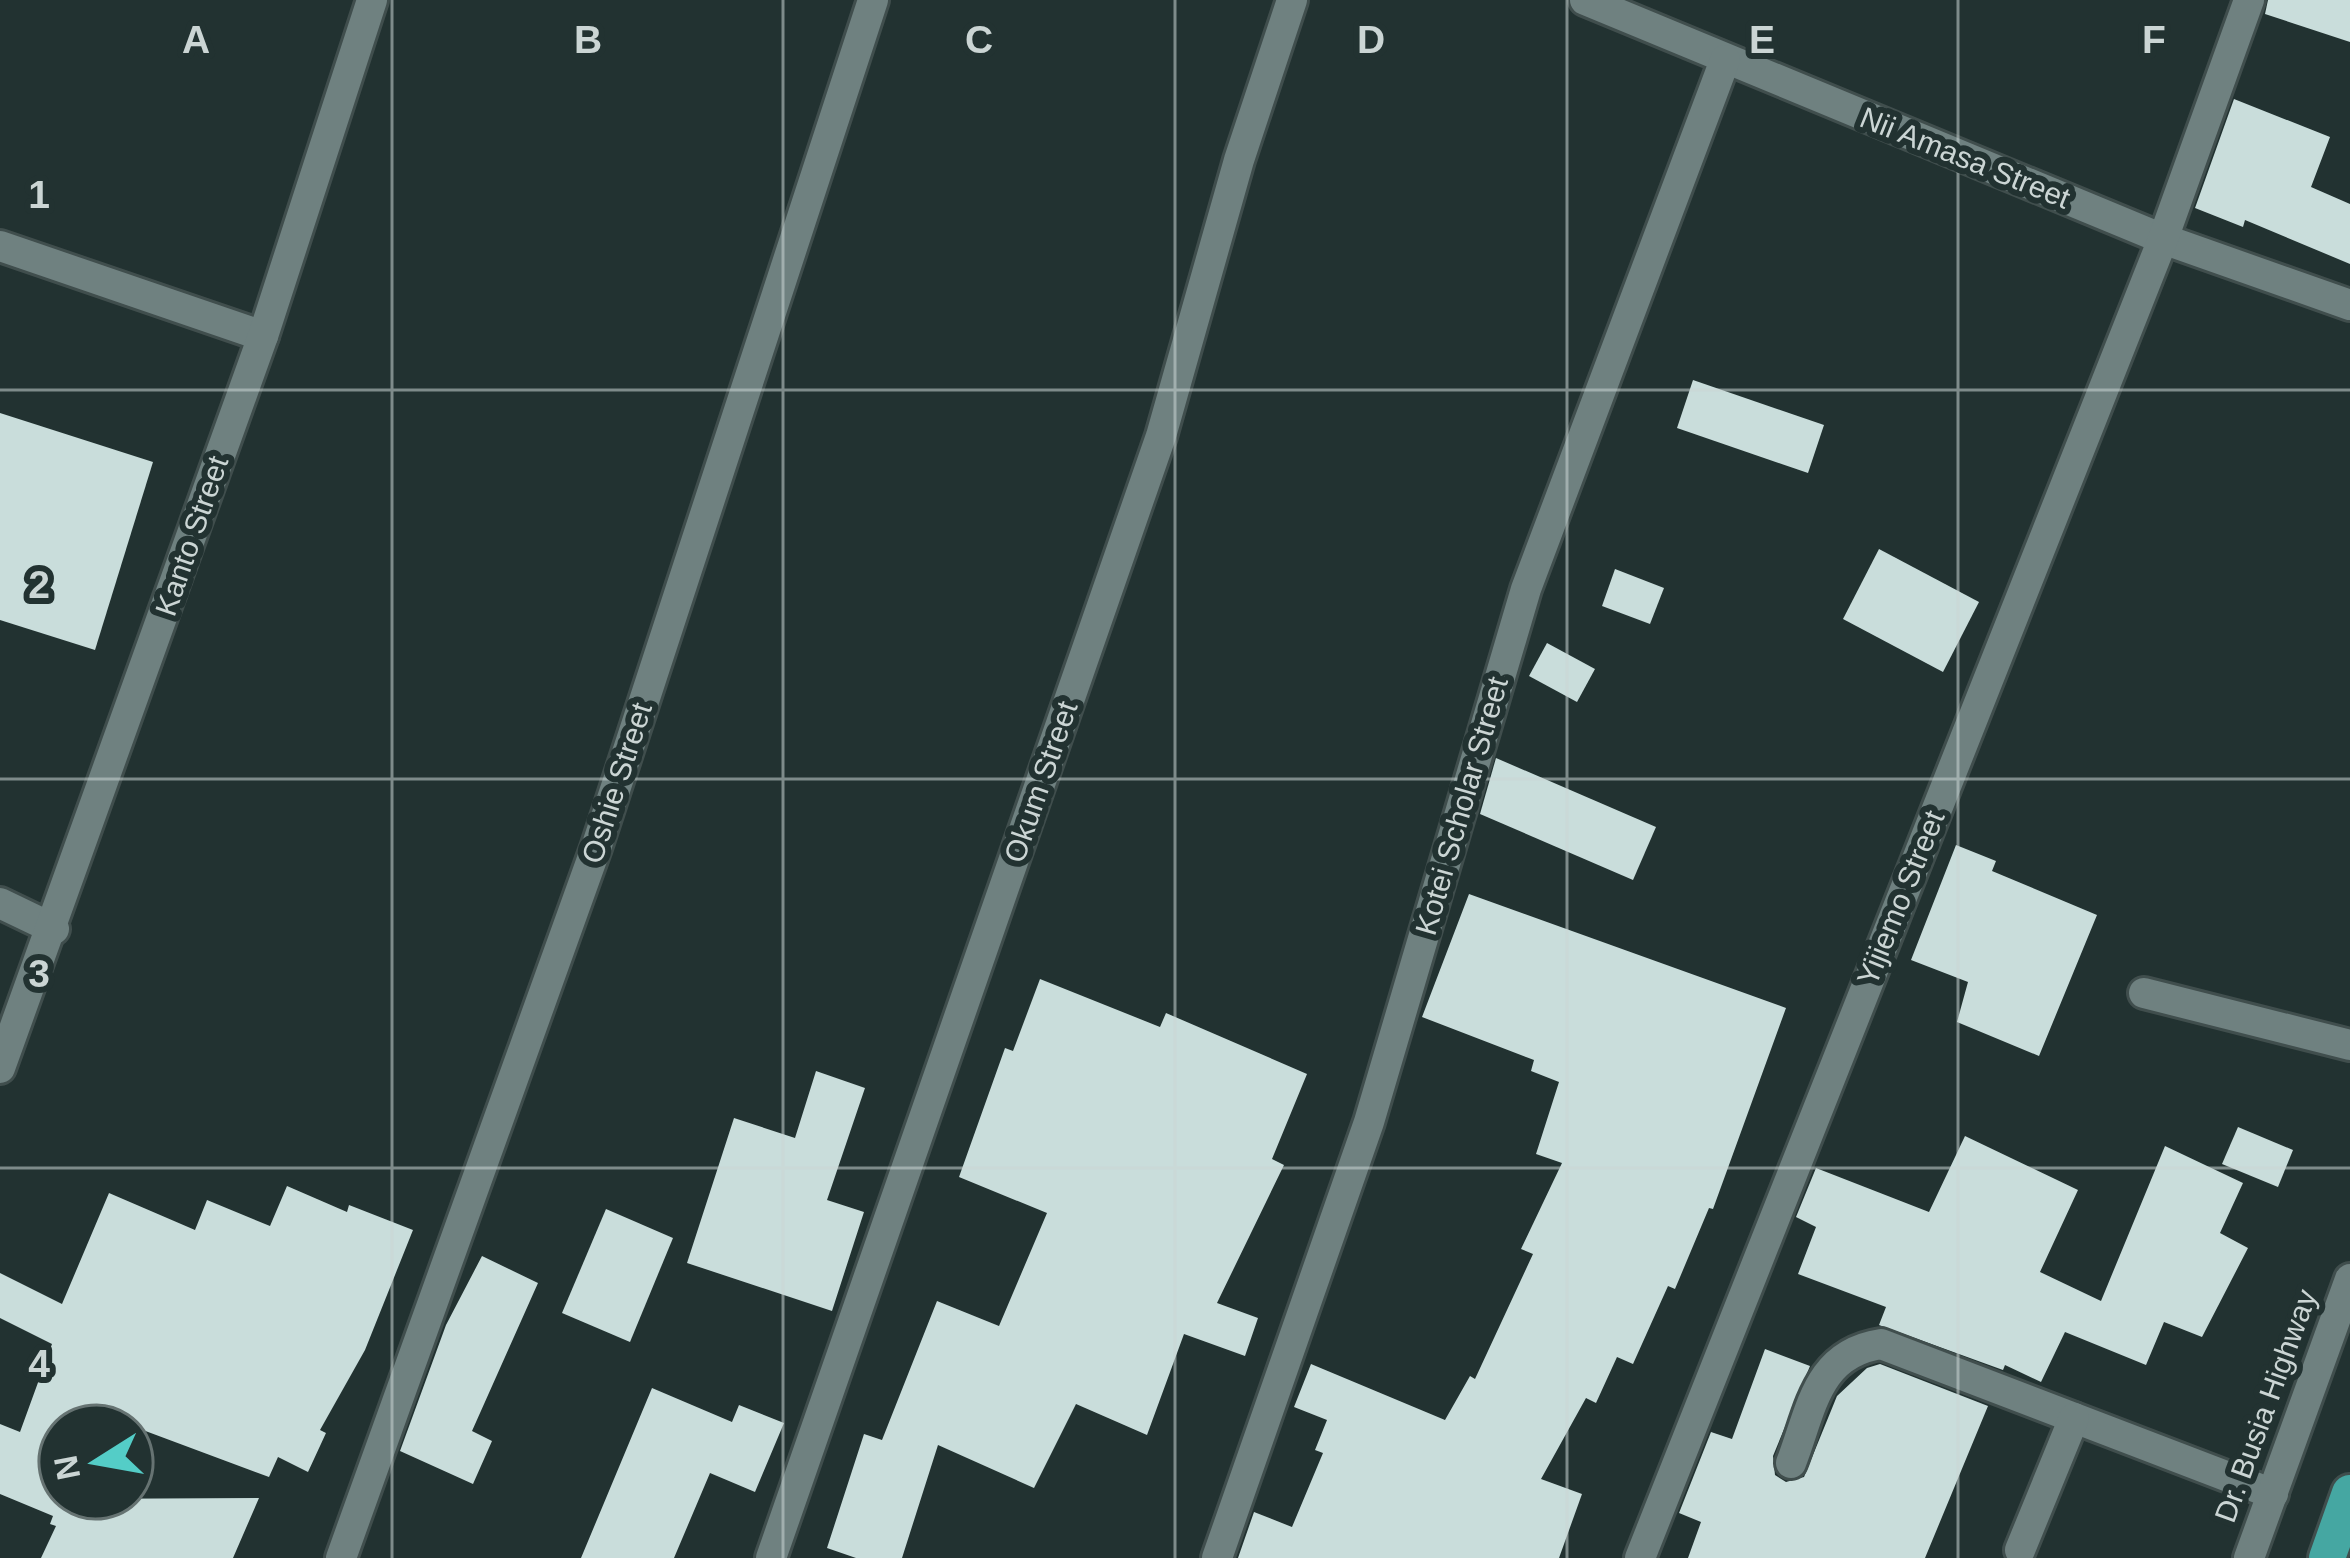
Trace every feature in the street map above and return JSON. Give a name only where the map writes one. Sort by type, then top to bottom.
[{"type":"highway","points":[[2327,1558],[2350,1493]]},
{"type":"street","name":"Kanto Street","points":[[0,1067],[263,336],[371,0]]},
{"type":"street","name":"Oshie Street","points":[[341,1558],[596,848],[873,0]]},
{"type":"street","name":"Okum Street","points":[[770,1558],[1161,436],[1239,160],[1292,0]]},
{"type":"street","name":"Nii Amasa Street","points":[[1585,0],[2163,238],[2350,305]]},
{"type":"street","name":"Yijiemo Street","points":[[1640,1558],[2163,238],[2249,0]]},
{"type":"street","name":"Kotei Scholar Street","points":[[1217,1558],[1369,1123],[1526,589],[1725,60]]},
{"type":"street","points":[[0,246],[263,336]]},
{"type":"street","points":[[0,903],[53,929]]},
{"type":"street","points":[[2144,993],[2350,1045]]},
{"type":"street","name":"Dr. Busia Highway","points":[[2248,1558],[2350,1279]]},
{"type":"street","points":[[1791,1463],[1830,1364],[1852,1348],[1881,1344],[2273,1494]]},
{"type":"street","points":[[2020,1550],[2074,1418]]},
{"type":"building","points":[[2268,0],[2350,0],[2350,42],[2265,14]]},
{"type":"building","points":[[2234,99],[2330,137],[2311,187],[2350,204],[2350,264],[2245,220],[2243,227],[2195,208]]},
{"type":"building","points":[[1693,380],[1824,425],[1808,473],[1677,428]]},
{"type":"building","points":[[0,413],[153,462],[95,650],[0,620]]},
{"type":"building","points":[[1879,549],[1979,602],[1943,672],[1843,619]]},
{"type":"building","points":[[1615,569],[1664,588],[1650,624],[1602,606]]},
{"type":"building","points":[[1547,643],[1595,669],[1577,702],[1529,676]]},
{"type":"building","points":[[1496,758],[1656,827],[1633,880],[1480,814]]},
{"type":"building","points":[[1956,845],[1996,861],[1992,871],[2097,915],[2039,1056],[1957,1022],[1968,982],[1911,960]]},
{"type":"building","points":[[1469,894],[1786,1008],[1713,1209],[1709,1208],[1675,1289],[1668,1286],[1633,1364],[1617,1357],[1596,1403],[1586,1398],[1541,1479],[1582,1494],[1559,1558],[1238,1558],[1254,1512],[1292,1527],[1323,1453],[1315,1450],[1327,1420],[1294,1407],[1311,1364],[1445,1420],[1470,1376],[1475,1379],[1533,1254],[1521,1249],[1562,1163],[1536,1154],[1559,1082],[1531,1071],[1534,1060],[1422,1017]]},
{"type":"building","points":[[1040,979],[1160,1027],[1166,1013],[1307,1074],[1272,1159],[1284,1165],[1217,1303],[1258,1318],[1245,1356],[1184,1334],[1147,1435],[1076,1404],[1034,1488],[938,1445],[902,1558],[856,1558],[827,1548],[864,1434],[882,1440],[937,1301],[999,1326],[1047,1213],[959,1177],[1005,1048],[1013,1051]]},
{"type":"building","points":[[816,1071],[865,1088],[827,1200],[864,1212],[832,1311],[687,1263],[734,1118],[795,1138]]},
{"type":"building","points":[[2238,1127],[2293,1150],[2278,1187],[2222,1164]]},
{"type":"building","points":[[1965,1136],[2078,1190],[2040,1272],[2101,1301],[2165,1146],[2243,1183],[2220,1233],[2248,1248],[2202,1337],[2164,1322],[2146,1365],[2065,1332],[2041,1382],[2005,1365],[2003,1370],[1879,1325],[1886,1307],[1798,1274],[1816,1227],[1796,1217],[1816,1168],[1929,1212]]},
{"type":"building","points":[[287,1186],[347,1212],[349,1205],[413,1230],[365,1350],[320,1430],[326,1433],[308,1472],[278,1457],[269,1477],[156,1435],[156,1402],[36,1402],[36,1509],[0,1494],[0,1424],[20,1432],[52,1344],[0,1318],[0,1273],[62,1304],[109,1193],[195,1230],[207,1200],[270,1226]]},
{"type":"building","points":[[606,1209],[673,1238],[630,1342],[562,1313]]},
{"type":"building","points":[[482,1256],[538,1283],[472,1431],[492,1441],[473,1484],[400,1451],[446,1325]]},
{"type":"building","points":[[1765,1349],[1810,1366],[1773,1456],[1775,1475],[1786,1482],[1804,1477],[1837,1396],[1867,1368],[1880,1364],[1988,1406],[1925,1558],[1688,1558],[1701,1522],[1679,1513],[1711,1432],[1732,1439]]},
{"type":"building","points":[[652,1388],[732,1422],[739,1405],[784,1423],[755,1492],[710,1473],[674,1558],[581,1558]]},
{"type":"building","points":[[259,1498],[233,1558],[41,1558],[56,1526],[50,1524],[156,1522],[156,1499]]}]
